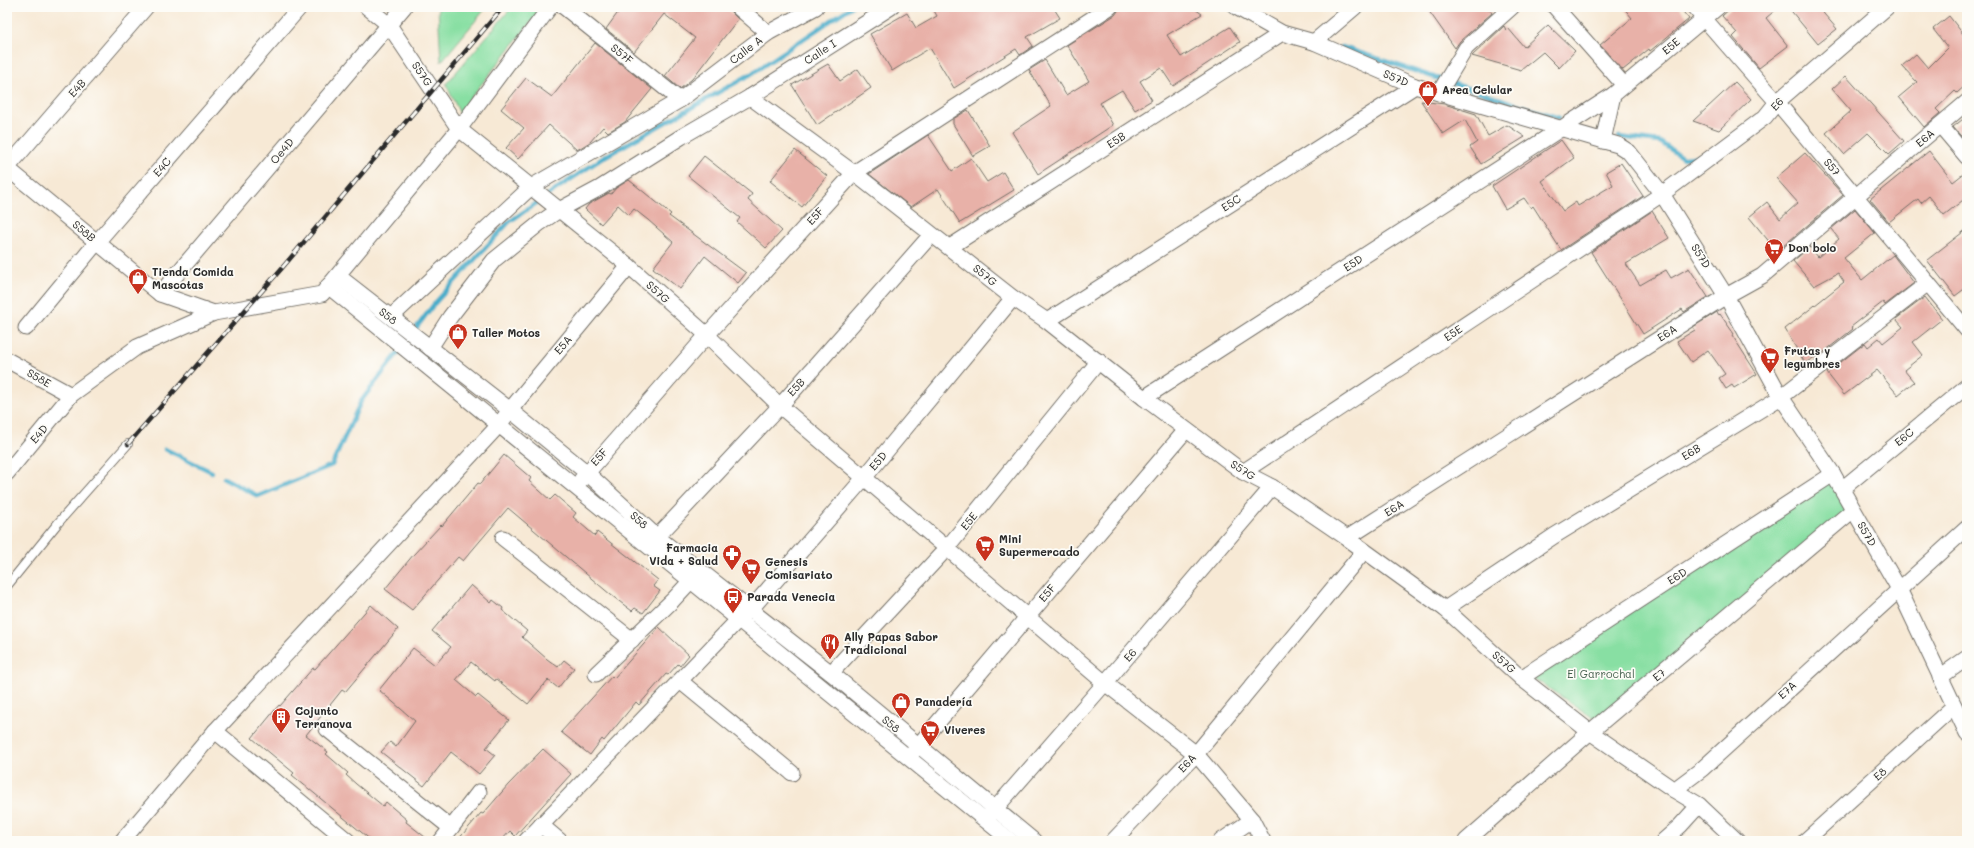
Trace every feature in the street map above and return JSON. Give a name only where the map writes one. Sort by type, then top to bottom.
[{"type":"street","name":"E4B","points":[[7,168],[146,7]]},
{"type":"street","name":"E4C","points":[[26,328],[97,242],[300,7]]},
{"type":"street","name":"S57G","points":[[367,7],[389,25],[459,129],[629,266],[706,335],[780,406],[1026,617],[1105,683],[1196,754],[1252,820],[1263,841]]},
{"type":"street","name":"Oe4D","points":[[160,294],[404,7]]},
{"type":"street","points":[[71,395],[137,347],[214,313],[322,294],[459,129],[550,7]]},
{"type":"street","name":"S57F","points":[[564,7],[680,100]]},
{"type":"street","points":[[738,7],[768,33]]},
{"type":"street","name":"Calle A","points":[[391,317],[531,187],[680,100],[768,33],[816,7]]},
{"type":"street","name":"Calle I","points":[[430,348],[450,317],[494,260],[559,210],[600,188],[681,137],[750,97],[891,7]]},
{"type":"street","name":"E5F","points":[[576,487],[586,472],[706,335],[854,173],[1110,7]]},
{"type":"street","name":"S57D","points":[[1236,7],[1282,33],[1314,42],[1415,86],[1618,145],[1629,152],[1662,194],[1726,296],[1781,397],[1842,489],[1899,589],[1967,733]]},
{"type":"street","points":[[1314,42],[1355,7]]},
{"type":"street","points":[[1439,93],[1466,48],[1512,7]]},
{"type":"street","points":[[1555,7],[1618,90],[1603,141]]},
{"type":"street","name":"S57","points":[[1694,7],[1856,196],[1967,330]]},
{"type":"street","name":"E5E","points":[[1561,129],[1618,90],[1718,7]]},
{"type":"street","name":"E6","points":[[1662,194],[1765,117],[1776,102],[1886,7]]},
{"type":"street","name":"E5B","points":[[950,247],[1282,33]]},
{"type":"street","name":"E5C","points":[[1046,321],[1415,86]]},
{"type":"street","name":"S57G","points":[[750,97],[854,173],[931,235],[950,247],[1013,298],[1099,361],[1144,398],[1243,472],[1272,487],[1348,538],[1445,609],[1521,678],[1590,732],[1674,790],[1699,805],[1737,841]]},
{"type":"street","name":"E6A","points":[[1348,538],[1726,296],[1762,276],[1967,102]]},
{"type":"street","points":[[1940,125],[1967,157]]},
{"type":"street","name":"E5D","points":[[1144,398],[1561,129]]},
{"type":"street","name":"S58B","points":[[7,168],[160,294]]},
{"type":"street","name":"E5E","points":[[1243,472],[1662,194]]},
{"type":"street","name":"E5B","points":[[657,537],[780,406],[931,235]]},
{"type":"street","name":"E5A","points":[[122,841],[215,732],[500,425],[510,410],[629,266]]},
{"type":"street","name":"S58","points":[[333,281],[391,317],[510,410],[586,472],[657,537],[739,619],[912,751],[990,814],[1034,841]]},
{"type":"street","name":"S58","points":[[333,281],[500,425],[576,487],[696,575],[751,609],[830,673],[912,751]]},
{"type":"street","name":"E6B","points":[[1445,609],[1554,536],[1781,397],[1928,282]]},
{"type":"street","points":[[160,294],[214,313]]},
{"type":"street","name":"E5D","points":[[526,841],[739,619],[751,609],[864,478],[1013,298]]},
{"type":"street","name":"S58E","points":[[7,360],[71,395]]},
{"type":"street","name":"E5E","points":[[830,673],[947,548],[1099,361]]},
{"type":"street","name":"E6C","points":[[1842,489],[1967,386]]},
{"type":"street","name":"E4D","points":[[7,473],[71,395]]},
{"type":"street","name":"E5F","points":[[912,751],[1186,430]]},
{"type":"street","name":"E6D","points":[[1521,678],[1833,474]]},
{"type":"street","name":"E6","points":[[990,814],[1105,683],[1272,487]]},
{"type":"street","name":"E7","points":[[1466,841],[1590,732],[1853,510]]},
{"type":"street","points":[[1899,589],[1967,528]]},
{"type":"street","points":[[503,538],[632,640]]},
{"type":"street","name":"E6A","points":[[1113,841],[1196,754],[1364,551]]},
{"type":"street","points":[[596,674],[696,575]]},
{"type":"street","name":"E7A","points":[[1674,790],[1702,769],[1899,589]]},
{"type":"street","points":[[1940,677],[1967,658]]},
{"type":"street","points":[[680,682],[792,773]]},
{"type":"street","name":"E8","points":[[1805,841],[1954,706]]},
{"type":"street","points":[[327,729],[451,828]]},
{"type":"street","points":[[215,732],[348,841]]},
{"type":"street","points":[[441,841],[478,792]]},
{"type":"street","points":[[1663,841],[1680,826],[1699,805]]},
{"type":"street","name":"S58","points":[[990,814],[1011,841]]},
{"type":"street","points":[[1221,841],[1252,820]]},
{"type":"street","points":[[541,826],[560,841]]},
{"type":"lane","points":[[7,586],[58,523],[128,444]]},
{"type":"green space","points":[[438,7],[487,7],[441,62]]},
{"type":"green space","points":[[512,7],[543,7],[472,96],[460,114],[446,84]]},
{"type":"green space","name":"El Garrochal","points":[[1832,475],[1850,509],[1604,725],[1527,674]]},
{"type":"building","points":[[622,7],[726,7],[738,19],[692,79],[680,89],[665,76],[695,38],[664,14],[634,52],[606,29]]},
{"type":"building","points":[[932,7],[1053,7],[1060,18],[1027,37],[1033,46],[1020,55],[1016,49],[954,88],[930,48],[892,71],[870,34],[907,13],[916,28],[937,16]]},
{"type":"building","points":[[1121,7],[1192,7],[1202,14],[1167,35],[1181,57],[1230,27],[1240,42],[1173,86],[1161,68],[1140,81],[1152,100],[1135,110],[1122,90],[1100,103],[1113,125],[1038,174],[1012,132],[1051,106],[1029,70],[1045,60],[1066,95],[1089,81],[1067,45],[1115,15]]},
{"type":"building","points":[[1426,7],[1487,7],[1492,13],[1460,41],[1455,48]]},
{"type":"building","points":[[1623,7],[1679,7],[1689,19],[1650,51],[1649,49],[1623,70],[1600,45],[1632,18]]},
{"type":"building","points":[[1732,7],[1779,7],[1766,18],[1788,46],[1759,68],[1733,37],[1737,33],[1722,16]]},
{"type":"building","points":[[1788,7],[1818,7],[1837,29],[1818,44]]},
{"type":"building","points":[[1949,16],[1967,39],[1967,84],[1957,93],[1955,91],[1936,109],[1940,113],[1924,127],[1899,97],[1917,82],[1902,66],[1916,54],[1928,68],[1948,48],[1933,29]]},
{"type":"building","points":[[1548,25],[1575,51],[1559,68],[1543,52],[1521,70],[1472,56],[1504,26],[1506,30],[1508,28],[1524,47]]},
{"type":"building","points":[[595,43],[652,89],[625,122],[608,132],[603,127],[590,142],[577,150],[549,125],[518,159],[506,148],[524,128],[501,109],[526,78],[552,97]]},
{"type":"building","points":[[828,64],[840,81],[858,69],[871,88],[817,125],[792,85]]},
{"type":"building","points":[[1846,76],[1904,141],[1889,154],[1868,133],[1844,154],[1826,133],[1851,111],[1832,89]]},
{"type":"building","points":[[1735,82],[1751,99],[1719,130],[1693,121]]},
{"type":"building","points":[[1421,101],[1444,104],[1476,114],[1488,136],[1507,125],[1525,137],[1481,164],[1470,147],[1477,142],[1465,120],[1443,134]]},
{"type":"building","points":[[968,110],[990,146],[973,156],[953,124],[953,119]]},
{"type":"building","points":[[1967,116],[1967,143],[1953,127]]},
{"type":"building","points":[[928,135],[952,171],[971,158],[987,182],[1003,172],[1014,190],[960,223],[938,189],[911,207],[869,174]]},
{"type":"building","points":[[1561,140],[1574,158],[1542,181],[1563,211],[1576,202],[1578,206],[1613,185],[1606,172],[1621,163],[1643,196],[1561,250],[1533,206],[1531,208],[1524,198],[1505,209],[1492,186]]},
{"type":"building","points":[[795,150],[827,176],[802,207],[770,181]]},
{"type":"building","points":[[1929,151],[1953,182],[1967,171],[1967,197],[1944,215],[1929,196],[1921,203],[1918,199],[1889,222],[1870,199]]},
{"type":"building","points":[[1805,153],[1843,195],[1782,247],[1781,246],[1776,250],[1749,217],[1767,202],[1780,219],[1798,203],[1776,178]]},
{"type":"building","points":[[704,156],[752,194],[748,200],[782,231],[766,248],[737,222],[740,218],[688,176]]},
{"type":"building","points":[[629,180],[671,214],[669,216],[746,273],[738,283],[705,256],[680,289],[653,268],[673,242],[648,220],[634,209],[629,215],[618,205],[601,224],[585,209],[589,204],[609,193],[611,194],[616,188]]},
{"type":"building","points":[[1855,209],[1875,233],[1844,258],[1862,280],[1893,255],[1914,283],[1885,305],[1883,302],[1851,327],[1853,329],[1816,358],[1815,357],[1805,363],[1785,329],[1844,282],[1838,273],[1814,286],[1793,261],[1810,247],[1818,257],[1839,239],[1831,229]]},
{"type":"building","points":[[1652,211],[1669,238],[1626,264],[1640,285],[1666,270],[1671,278],[1689,268],[1708,297],[1684,312],[1682,309],[1643,334],[1591,252]]},
{"type":"building","points":[[1967,229],[1967,287],[1955,296],[1927,260]]},
{"type":"building","points":[[1925,297],[1942,319],[1913,342],[1923,355],[1904,370],[1914,382],[1898,395],[1877,370],[1844,395],[1827,373],[1865,343],[1868,347],[1879,338],[1883,343],[1903,327],[1896,319]]},
{"type":"building","points":[[1717,312],[1734,334],[1732,335],[1757,374],[1734,388],[1732,385],[1726,389],[1719,378],[1725,374],[1708,350],[1691,362],[1677,341],[1695,330],[1693,327]]},
{"type":"building","points":[[504,455],[531,478],[529,481],[550,500],[555,495],[576,513],[573,517],[595,536],[597,532],[658,580],[653,586],[660,591],[643,613],[635,608],[632,611],[611,595],[508,508],[463,561],[458,557],[412,610],[385,589],[414,554],[441,525],[442,526]]},
{"type":"building","points":[[471,585],[491,603],[493,600],[503,608],[502,610],[527,631],[522,637],[547,659],[558,667],[564,660],[574,668],[558,688],[548,680],[528,704],[471,662],[456,680],[476,697],[478,695],[509,720],[486,748],[495,755],[479,774],[451,752],[424,786],[381,752],[390,742],[396,747],[415,721],[379,690],[413,648],[435,665],[451,647],[432,631]]},
{"type":"building","points":[[371,605],[398,629],[345,692],[342,690],[306,735],[328,752],[326,754],[348,773],[346,775],[356,784],[383,806],[386,802],[407,820],[406,822],[430,841],[372,841],[292,775],[294,773],[252,738],[279,705],[280,706],[313,668],[315,669]]},
{"type":"building","points":[[659,627],[689,655],[680,666],[678,664],[668,675],[666,674],[639,705],[636,702],[604,741],[602,739],[590,755],[561,732],[612,676],[614,678]]},
{"type":"building","points":[[543,749],[571,774],[515,836],[510,831],[501,841],[457,841],[481,813],[483,814],[508,785]]},
{"type":"waterway","points":[[549,194],[604,157],[751,74],[851,7]]},
{"type":"waterway","points":[[1342,47],[1559,118]]},
{"type":"waterway","points":[[1619,137],[1660,142],[1683,158],[1704,156]]},
{"type":"waterway","points":[[414,331],[434,304],[509,222],[538,202]]},
{"type":"waterway","points":[[224,478],[258,496],[332,465],[361,401],[401,349]]},
{"type":"waterway","points":[[165,449],[212,472]]},
{"type":"railway","points":[[128,444],[282,268],[503,7]]},
{"type":"place","name":"Area Celular","points":[[1428,107]]},
{"type":"place","name":"Don bolo","points":[[1774,265]]},
{"type":"place","name":"Tienda Comida Mascotas","points":[[138,295]]},
{"type":"place","name":"Taller Motos","points":[[458,350]]},
{"type":"place","name":"Frutas y legumbres","points":[[1770,374]]},
{"type":"place","name":"Mini Supermercado","points":[[985,562]]},
{"type":"place","name":"Farmacia Vida + Salud","points":[[732,571]]},
{"type":"place","name":"Genesis Comisariato","points":[[751,585]]},
{"type":"place","name":"Parada Venecia","points":[[733,614]]},
{"type":"place","name":"Ally Papas Sabor Tradicional","points":[[830,660]]},
{"type":"place","name":"Panadería","points":[[901,719]]},
{"type":"place","name":"Cojunto Terranova","points":[[281,734]]},
{"type":"place","name":"Viveres","points":[[930,747]]}]
